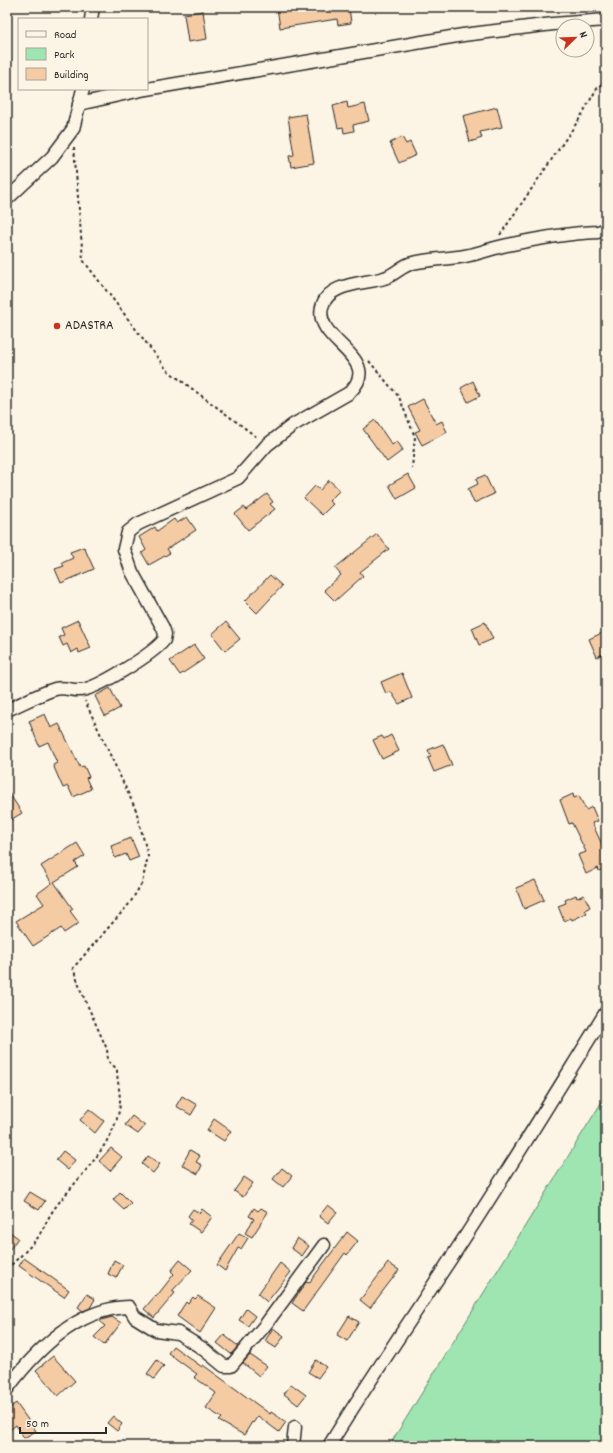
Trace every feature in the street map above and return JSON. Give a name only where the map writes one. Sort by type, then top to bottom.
[{"type":"street","points":[[91,18],[92,7]]},
{"type":"street","points":[[148,89],[463,35],[553,24],[606,20]]},
{"type":"street","points":[[7,200],[52,157],[73,129],[83,90]]},
{"type":"street","points":[[79,104],[142,90]]},
{"type":"street","points":[[7,710],[63,687],[80,690],[103,682],[128,667],[164,640],[164,628],[132,572],[124,550],[128,532],[138,524],[238,478],[267,445],[293,425],[349,393],[355,387],[358,378],[356,361],[329,334],[322,323],[321,308],[330,295],[341,288],[356,283],[384,278],[413,263],[466,256],[549,236],[602,230]]},
{"type":"street","points":[[328,1446],[535,1127],[606,1012]]},
{"type":"street","points":[[7,1389],[46,1344],[69,1326],[115,1307],[129,1306],[135,1317],[156,1330],[178,1333],[202,1348],[224,1366],[231,1366],[266,1324],[324,1245]]},
{"type":"street","points":[[293,1446],[295,1427]]},
{"type":"path","points":[[490,249],[580,118],[596,90],[606,79]]},
{"type":"path","points":[[73,129],[83,260],[167,370],[267,445]]},
{"type":"path","points":[[602,230],[606,260]]},
{"type":"path","points":[[364,356],[399,397],[415,437],[412,468]]},
{"type":"path","points":[[7,1269],[27,1250],[39,1235],[53,1210],[79,1179],[104,1145],[115,1125],[122,1099],[117,1082],[117,1069],[108,1062],[107,1049],[81,991],[74,968],[130,903],[142,882],[148,856],[136,810],[80,690]]},
{"type":"green space","points":[[606,1095],[606,1446],[389,1446]]},
{"type":"building","points":[[277,7],[349,7],[351,23],[338,25],[337,19],[280,28]]},
{"type":"building","points":[[203,11],[207,39],[188,42],[184,14]]},
{"type":"building","points":[[347,102],[348,108],[365,104],[369,121],[353,125],[354,131],[344,133],[343,127],[338,128],[333,106]]},
{"type":"building","points":[[497,107],[502,127],[480,132],[482,138],[470,142],[463,116]]},
{"type":"building","points":[[306,114],[314,163],[291,167],[289,156],[294,155],[288,117]]},
{"type":"building","points":[[402,137],[406,144],[410,142],[416,155],[399,163],[390,143]]},
{"type":"building","points":[[473,381],[480,396],[468,402],[461,388]]},
{"type":"building","points":[[423,399],[436,424],[442,421],[447,432],[422,445],[415,432],[420,430],[408,407]]},
{"type":"building","points":[[375,420],[392,445],[397,441],[403,450],[387,462],[363,429]]},
{"type":"building","points":[[408,474],[416,488],[397,499],[389,485]]},
{"type":"building","points":[[485,475],[494,494],[474,503],[468,489],[478,484],[476,479]]},
{"type":"building","points":[[329,480],[340,490],[329,501],[333,504],[322,515],[304,498],[315,486],[320,490]]},
{"type":"building","points":[[267,494],[273,502],[270,504],[275,509],[248,530],[235,514],[244,507],[246,510]]},
{"type":"building","points":[[187,517],[196,530],[167,549],[170,553],[149,565],[142,553],[146,550],[139,537],[155,527],[157,531],[174,519],[177,523]]},
{"type":"building","points":[[377,534],[389,549],[360,572],[363,576],[335,601],[324,590],[341,575],[335,568]]},
{"type":"building","points":[[84,547],[94,569],[61,583],[55,569],[64,566],[62,563],[73,558],[70,552]]},
{"type":"building","points":[[270,575],[282,586],[257,613],[245,601]]},
{"type":"building","points":[[78,620],[91,648],[79,653],[78,649],[71,653],[67,644],[63,646],[59,637],[64,635],[61,628]]},
{"type":"building","points":[[226,622],[240,639],[225,651],[212,634]]},
{"type":"building","points":[[485,622],[493,639],[479,645],[472,628]]},
{"type":"building","points":[[606,631],[606,652],[597,657],[589,639]]},
{"type":"building","points":[[194,645],[204,659],[180,675],[170,661]]},
{"type":"building","points":[[402,673],[412,698],[399,704],[391,692],[386,694],[381,682]]},
{"type":"building","points":[[110,688],[120,708],[105,716],[95,696]]},
{"type":"building","points":[[45,714],[51,728],[59,724],[80,767],[84,766],[89,777],[86,778],[91,789],[73,797],[68,786],[63,788],[53,765],[57,763],[48,742],[39,746],[29,721]]},
{"type":"building","points":[[391,735],[399,751],[382,759],[373,740],[382,736],[384,739]]},
{"type":"building","points":[[443,744],[452,765],[434,772],[428,758],[431,757],[428,750]]},
{"type":"building","points":[[7,790],[22,813],[7,822]]},
{"type":"building","points":[[573,794],[574,798],[579,796],[586,810],[592,807],[598,821],[592,823],[606,853],[606,868],[599,871],[598,868],[586,874],[578,855],[586,852],[572,823],[569,824],[560,800]]},
{"type":"building","points":[[131,838],[139,857],[129,861],[126,854],[115,858],[111,846]]},
{"type":"building","points":[[77,843],[85,856],[75,862],[78,867],[54,882],[73,909],[70,911],[79,923],[64,933],[61,928],[33,946],[16,921],[44,904],[37,894],[52,883],[41,866]]},
{"type":"building","points":[[535,880],[544,900],[524,909],[516,888]]},
{"type":"building","points":[[576,895],[577,898],[584,895],[590,907],[585,910],[587,913],[572,920],[571,918],[564,921],[558,906],[566,903],[565,900]]},
{"type":"building","points":[[182,1096],[197,1105],[191,1115],[176,1106]]},
{"type":"building","points":[[89,1109],[104,1121],[95,1133],[80,1120]]},
{"type":"building","points":[[132,1116],[145,1126],[138,1134],[125,1125]]},
{"type":"building","points":[[214,1119],[231,1131],[224,1141],[207,1130]]},
{"type":"building","points":[[111,1148],[122,1157],[110,1171],[99,1161]]},
{"type":"building","points":[[190,1150],[200,1156],[196,1162],[202,1165],[198,1174],[182,1165]]},
{"type":"building","points":[[63,1151],[75,1160],[68,1170],[56,1160]]},
{"type":"building","points":[[148,1156],[160,1164],[153,1173],[142,1164]]},
{"type":"building","points":[[282,1168],[292,1176],[283,1187],[273,1179]]},
{"type":"building","points":[[244,1177],[253,1183],[243,1197],[234,1191]]},
{"type":"building","points":[[30,1192],[45,1201],[39,1210],[24,1201]]},
{"type":"building","points":[[120,1192],[131,1203],[124,1210],[113,1200]]},
{"type":"building","points":[[328,1205],[337,1212],[328,1223],[319,1216]]},
{"type":"building","points":[[254,1208],[258,1211],[261,1208],[268,1212],[252,1237],[245,1233],[254,1219],[249,1216]]},
{"type":"building","points":[[193,1209],[199,1213],[202,1209],[212,1217],[201,1232],[189,1224],[192,1220],[188,1216]]},
{"type":"building","points":[[7,1230],[18,1238],[7,1253]]},
{"type":"building","points":[[347,1232],[358,1241],[347,1255],[345,1253],[303,1311],[292,1303],[306,1282],[309,1283]]},
{"type":"building","points":[[239,1233],[248,1238],[241,1249],[238,1248],[225,1271],[217,1265]]},
{"type":"building","points":[[297,1238],[309,1246],[302,1256],[291,1248]]},
{"type":"building","points":[[24,1258],[69,1290],[64,1297],[19,1266]]},
{"type":"building","points":[[114,1260],[123,1265],[116,1278],[108,1274]]},
{"type":"building","points":[[180,1260],[192,1270],[172,1291],[175,1293],[154,1318],[144,1309],[155,1296],[156,1297],[174,1274],[171,1271]]},
{"type":"building","points":[[280,1263],[291,1272],[267,1302],[258,1294]]},
{"type":"building","points":[[388,1263],[399,1270],[370,1308],[360,1300]]},
{"type":"building","points":[[87,1294],[95,1299],[90,1308],[83,1311],[78,1307]]},
{"type":"building","points":[[198,1296],[216,1308],[200,1333],[177,1316],[186,1302],[188,1304],[193,1297],[195,1299]]},
{"type":"building","points":[[246,1309],[255,1316],[248,1326],[239,1320]]},
{"type":"building","points":[[349,1316],[359,1322],[347,1341],[337,1335]]},
{"type":"building","points":[[112,1317],[121,1323],[104,1345],[94,1337],[105,1326],[100,1322],[101,1320]]},
{"type":"building","points":[[273,1328],[284,1336],[276,1348],[265,1341]]},
{"type":"building","points":[[224,1335],[238,1346],[231,1354],[217,1343]]},
{"type":"building","points":[[173,1346],[202,1367],[203,1365],[270,1414],[271,1412],[286,1422],[279,1432],[258,1416],[253,1423],[252,1422],[244,1435],[219,1421],[222,1418],[206,1408],[216,1393],[194,1377],[197,1374],[168,1353]]},
{"type":"building","points":[[250,1355],[267,1366],[259,1376],[243,1363]]},
{"type":"building","points":[[53,1356],[75,1381],[58,1396],[36,1370]]},
{"type":"building","points":[[157,1360],[164,1366],[154,1379],[147,1374]]},
{"type":"building","points":[[316,1360],[326,1367],[318,1378],[308,1372]]},
{"type":"building","points":[[291,1384],[306,1395],[298,1405],[284,1394]]},
{"type":"building","points":[[16,1403],[36,1431],[24,1438],[16,1425],[7,1432],[7,1410]]},
{"type":"building","points":[[113,1416],[122,1424],[117,1431],[107,1423]]},
{"type":"place","name":"ADASTRA","points":[[57,326]]}]
